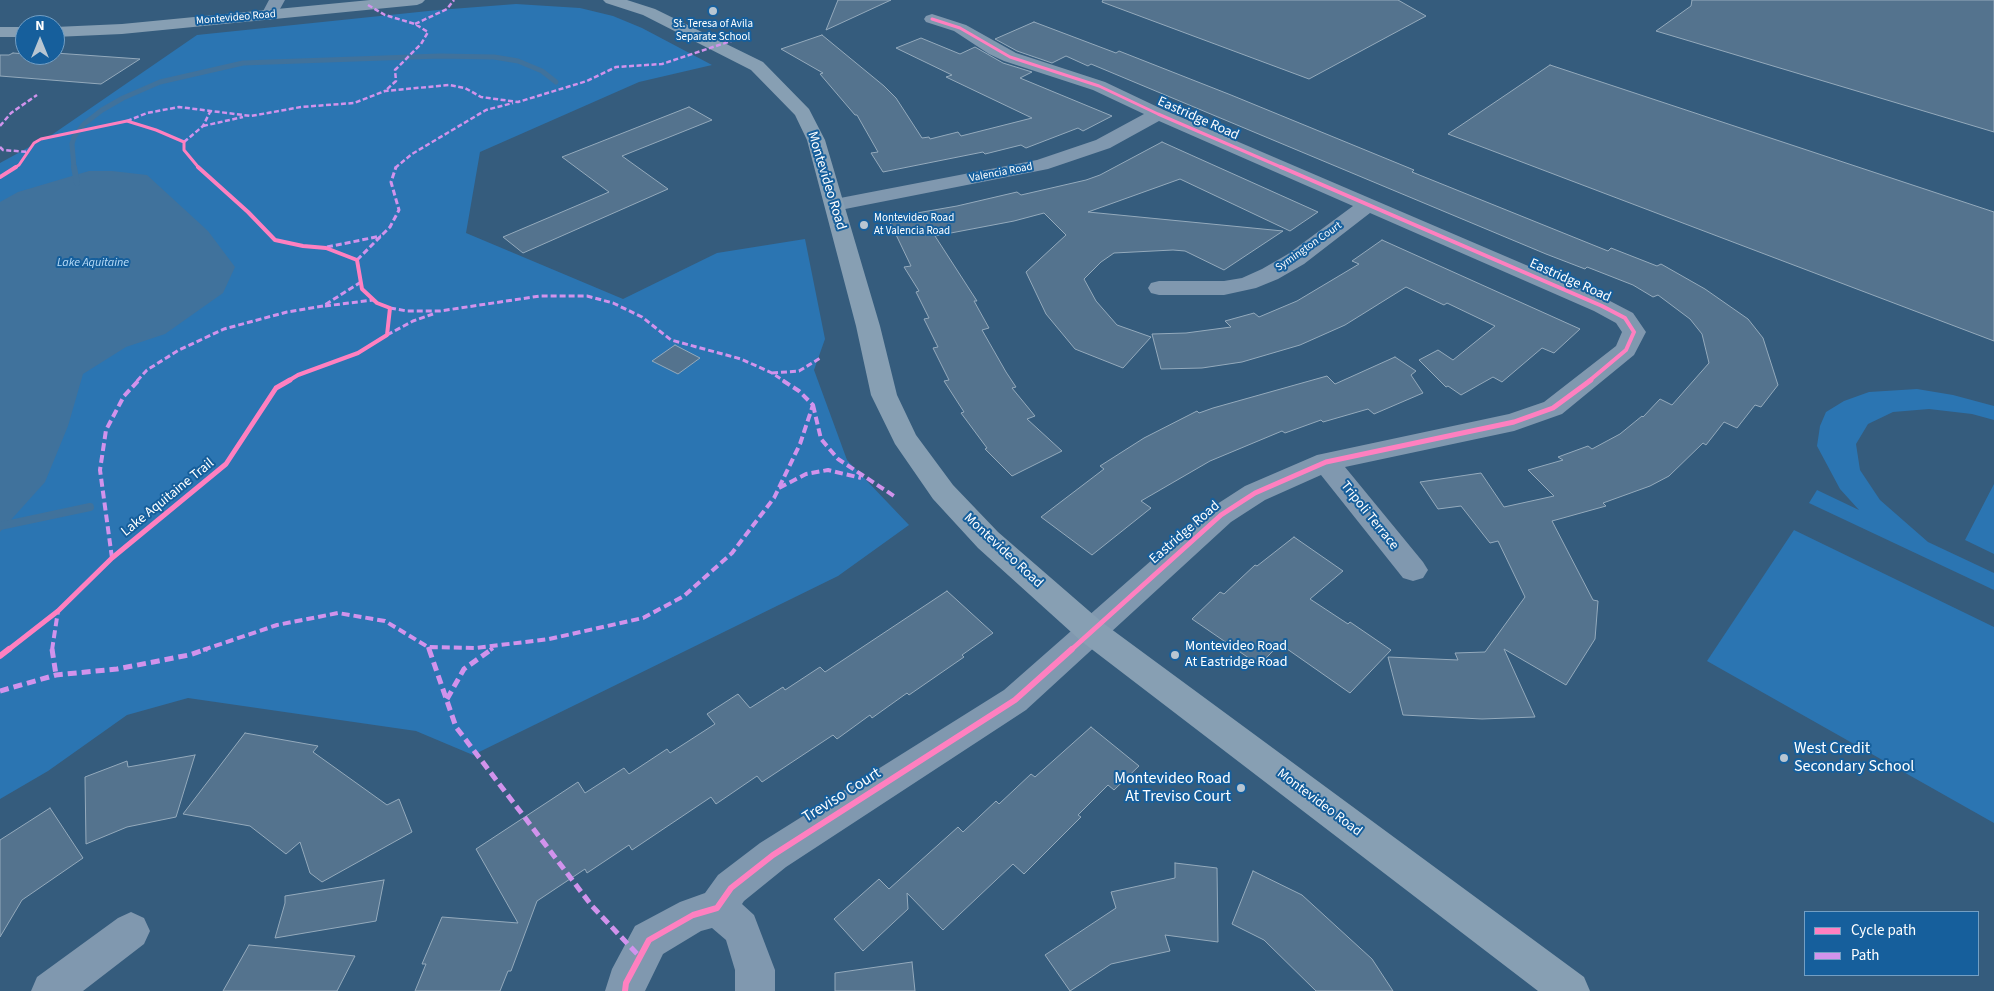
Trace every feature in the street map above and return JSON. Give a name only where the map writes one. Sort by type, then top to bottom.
[{"type":"street","points":[[269,15],[277,0]]},
{"type":"street","name":"Montevideo Road","points":[[65,32],[122,29],[418,0]]},
{"type":"street","name":"Montevideo Road","points":[[611,0],[649,12],[757,66],[789,96],[803,113],[816,140],[835,205],[884,395],[904,438],[943,492],[988,540],[1092,632],[1570,991]]},
{"type":"street","name":"Eastridge Road","points":[[932,19],[960,28],[994,50],[1010,57],[1099,86],[1158,114],[1602,306],[1625,318],[1634,332],[1626,350],[1553,408],[1514,422],[1326,462],[1255,493],[1221,515],[1092,632]]},
{"type":"street","points":[[0,32],[15,32]]},
{"type":"street","name":"Valencia Road","points":[[835,205],[1041,166],[1103,144],[1158,114]]},
{"type":"street","name":"Symington Court","points":[[1159,288],[1224,288],[1248,283],[1270,274],[1296,259],[1367,205]]},
{"type":"street","name":"Tripoli Terrace","points":[[1326,462],[1413,570]]},
{"type":"street","name":"Treviso Court","points":[[717,908],[731,888],[773,855],[1015,700],[1092,632]]},
{"type":"street","points":[[625,991],[626,983],[649,940],[693,915],[717,908],[741,928],[755,970],[755,991]]},
{"type":"street","points":[[51,991],[131,931]]},
{"type":"shaded area","points":[[516,4],[580,8],[613,16],[642,28],[712,65],[639,82],[480,152],[466,233],[623,299],[717,253],[805,239],[825,339],[814,370],[847,460],[909,525],[838,576],[473,755],[416,731],[188,698],[127,715],[48,771],[0,799],[0,163],[53,134],[197,35],[438,10]]},
{"type":"shaded area","points":[[1917,389],[1953,395],[1994,406],[1994,420],[1972,414],[1929,409],[1893,412],[1868,424],[1856,444],[1860,470],[1880,500],[1928,542],[1994,573],[1994,590],[1809,503],[1817,490],[1859,510],[1840,489],[1817,446],[1820,426],[1826,412],[1844,401],[1869,392]]},
{"type":"shaded area","points":[[1994,484],[1994,554],[1965,540]]},
{"type":"shaded area","points":[[1794,530],[1994,627],[1994,823],[1707,661]]},
{"type":"water","name":"Lake Aquitaine","points":[[89,171],[112,171],[147,175],[208,231],[235,267],[223,293],[165,334],[126,347],[83,374],[68,426],[45,482],[0,532],[0,202],[18,192]]},
{"type":"building","points":[[838,0],[891,0],[826,30]]},
{"type":"building","points":[[1103,0],[1398,0],[1426,16],[1309,79],[1102,2]]},
{"type":"building","points":[[1692,0],[1994,0],[1994,132],[1656,31],[1691,6]]},
{"type":"building","points":[[1034,22],[1116,53],[1119,51],[1231,95],[1414,170],[1412,172],[1608,251],[1611,248],[1657,266],[1661,264],[1705,289],[1748,319],[1763,338],[1778,385],[1761,407],[1755,405],[1737,428],[1724,422],[1706,445],[1703,443],[1669,476],[1650,486],[1603,503],[1606,506],[1552,521],[1593,600],[1598,601],[1595,639],[1566,685],[1504,649],[1535,717],[1482,719],[1403,715],[1388,657],[1458,660],[1455,653],[1485,652],[1525,597],[1498,541],[1490,543],[1461,506],[1438,509],[1420,482],[1481,473],[1504,507],[1554,496],[1528,470],[1563,460],[1558,457],[1588,446],[1592,449],[1620,434],[1643,417],[1660,399],[1672,405],[1709,363],[1702,334],[1690,319],[1658,295],[1653,297],[1633,285],[1587,267],[1585,269],[1546,254],[1091,64],[1088,66],[1066,56],[1052,63],[1017,51],[995,39]]},
{"type":"building","points":[[822,35],[896,98],[922,138],[929,137],[930,139],[958,132],[961,136],[1032,118],[946,77],[952,75],[896,48],[921,38],[960,54],[975,47],[1003,63],[1032,72],[1020,78],[1112,116],[1083,131],[1078,128],[1026,148],[1021,145],[985,154],[983,152],[883,172],[871,153],[878,152],[857,115],[820,74],[823,73],[781,49]]},
{"type":"building","points":[[15,53],[15,65],[65,65],[65,54],[140,59],[101,84],[0,76],[0,55]]},
{"type":"building","points":[[1550,65],[1994,212],[1994,341],[1448,134]]},
{"type":"building","points":[[689,107],[712,120],[622,156],[668,189],[523,253],[503,237],[609,192],[562,157]]},
{"type":"building","points":[[1162,142],[1318,212],[1290,231],[1180,179],[1088,212],[1283,231],[1224,270],[1185,251],[1173,250],[1114,253],[1101,262],[1084,279],[1096,301],[1117,325],[1151,337],[1123,368],[1075,349],[1046,314],[1026,272],[1066,235],[1044,213],[1014,221],[935,236],[977,301],[974,301],[989,328],[982,330],[1016,387],[1012,388],[1035,416],[1027,419],[1062,451],[1012,476],[985,449],[987,448],[961,413],[964,412],[944,381],[949,380],[933,348],[938,347],[924,319],[929,318],[916,292],[919,291],[904,267],[911,266],[888,218],[957,206],[1017,192],[1021,195],[1086,180],[1100,175]]},
{"type":"building","points":[[1382,240],[1580,329],[1554,353],[1542,348],[1502,382],[1493,377],[1461,395],[1448,386],[1446,387],[1419,360],[1438,350],[1453,360],[1495,326],[1447,303],[1444,305],[1406,287],[1345,325],[1300,345],[1242,362],[1202,368],[1161,369],[1152,334],[1186,333],[1231,327],[1225,321],[1254,313],[1259,317],[1297,301],[1359,264],[1352,261]]},
{"type":"building","points":[[675,345],[700,358],[678,374],[652,361]]},
{"type":"building","points":[[1395,357],[1416,371],[1411,375],[1423,393],[1374,414],[1368,409],[1323,422],[1321,420],[1285,433],[1282,431],[1210,461],[1141,501],[1151,508],[1092,555],[1041,517],[1104,469],[1100,466],[1144,438],[1197,411],[1199,413],[1327,376],[1335,384]]},
{"type":"building","points":[[1294,537],[1343,571],[1310,599],[1348,624],[1350,622],[1391,650],[1350,693],[1280,644],[1259,665],[1192,619],[1220,592],[1224,594],[1255,565],[1257,566]]},
{"type":"building","points":[[947,591],[993,633],[962,655],[964,657],[872,718],[870,715],[837,739],[833,735],[762,782],[757,776],[716,804],[711,797],[632,850],[629,845],[587,873],[585,869],[537,901],[511,971],[508,971],[500,991],[415,991],[426,964],[422,964],[442,917],[518,923],[476,849],[578,782],[585,793],[624,768],[629,774],[667,749],[670,753],[715,724],[707,714],[738,694],[750,708],[783,687],[785,690],[820,667],[825,672]]},
{"type":"building","points":[[1091,727],[1139,766],[1114,790],[1108,785],[1078,815],[1081,817],[1024,874],[1013,864],[943,930],[907,893],[908,909],[863,951],[834,919],[879,879],[889,889],[958,827],[963,832],[996,801],[999,804],[1031,774],[1035,777]]},
{"type":"building","points":[[245,733],[318,746],[313,752],[387,805],[399,799],[412,832],[322,882],[310,873],[300,842],[286,854],[250,826],[183,814]]},
{"type":"building","points":[[195,755],[176,817],[127,827],[86,844],[85,777],[127,761],[128,767]]},
{"type":"building","points":[[50,808],[83,858],[22,900],[0,937],[0,840]]},
{"type":"building","points":[[1175,863],[1217,868],[1218,942],[1165,935],[1170,951],[1111,964],[1070,991],[1045,955],[1116,908],[1111,892],[1175,878]]},
{"type":"building","points":[[1253,871],[1302,895],[1372,959],[1393,991],[1316,991],[1264,940],[1232,924]]},
{"type":"building","points":[[384,880],[376,921],[275,938],[285,903],[285,896]]},
{"type":"building","points":[[249,945],[355,956],[337,991],[223,991]]},
{"type":"building","points":[[912,962],[915,991],[835,991],[835,973]]},
{"type":"waterway","points":[[74,168],[72,144],[74,137],[84,124],[102,110],[123,98],[160,82],[243,63],[440,56],[494,57],[518,61],[542,71],[556,82]]},
{"type":"waterway","points":[[74,167],[77,183]]},
{"type":"waterway","points":[[0,526],[90,507]]},
{"type":"marked path","points":[[415,24],[447,9],[454,0]]},
{"type":"marked path","points":[[368,5],[385,15],[415,24],[428,32],[421,44],[395,70],[396,81],[385,91]]},
{"type":"marked path","points":[[127,121],[147,113],[179,107],[251,116],[301,107],[354,103],[385,91],[449,85],[465,88],[481,97],[518,102],[587,81],[616,67],[662,64],[740,38]]},
{"type":"marked path","points":[[0,126],[11,113],[37,95]]},
{"type":"marked path","points":[[357,260],[390,227],[399,210],[391,182],[396,166],[412,154],[486,110],[513,103]]},
{"type":"marked path","points":[[184,142],[203,126],[210,112]]},
{"type":"marked path","points":[[203,126],[243,117]]},
{"type":"marked path","points":[[0,147],[3,150],[28,152]]},
{"type":"marked path","points":[[327,247],[381,236]]},
{"type":"marked path","points":[[112,558],[100,470],[106,430],[124,396],[147,370],[179,350],[224,329],[287,312],[323,306],[361,282]]},
{"type":"marked path","points":[[0,691],[56,675],[117,669],[189,655],[277,625],[338,613],[385,621],[428,647],[476,648],[549,639],[643,618],[684,596],[732,553],[774,498],[800,444],[813,405],[799,391],[772,373],[741,359],[671,340],[642,317],[613,303],[587,296],[540,296],[440,311],[407,311],[390,308]]},
{"type":"marked path","points":[[325,306],[373,300]]},
{"type":"marked path","points":[[387,335],[413,321],[433,314]]},
{"type":"marked path","points":[[772,373],[799,371],[822,357]]},
{"type":"marked path","points":[[813,405],[821,439],[838,459],[894,496]]},
{"type":"marked path","points":[[779,488],[806,474],[828,470],[861,478]]},
{"type":"marked path","points":[[56,675],[52,647],[58,611]]},
{"type":"marked path","points":[[428,647],[456,727],[592,906],[640,957]]},
{"type":"marked path","points":[[447,699],[464,669],[493,648]]},
{"type":"cycle path","points":[[625,991],[626,983],[649,940],[693,915],[717,908],[731,888],[773,855],[1015,700],[1221,515],[1255,493],[1326,462],[1514,422],[1553,408],[1626,350],[1634,332],[1625,318],[1602,306],[1158,114],[1099,86],[1010,57],[960,28],[932,19]]},
{"type":"cycle path","name":"Lake Aquitaine Trail","points":[[0,177],[19,165],[34,143],[41,139],[127,121],[156,130],[184,142],[184,150],[200,170],[248,212],[275,240],[303,246],[326,248],[357,260],[362,289],[377,303],[390,308],[387,335],[358,353],[298,375],[276,388],[226,464],[112,558],[58,611],[0,656]]},
{"type":"place","name":"St. Teresa of Avila Separate School","points":[[713,11]]},
{"type":"place","name":"Montevideo Road At Valencia Road","points":[[864,225]]},
{"type":"place","name":"Montevideo Road At Eastridge Road","points":[[1175,655]]},
{"type":"place","name":"West Credit Secondary School","points":[[1784,758]]},
{"type":"place","name":"Montevideo Road At Treviso Court","points":[[1241,788]]}]
